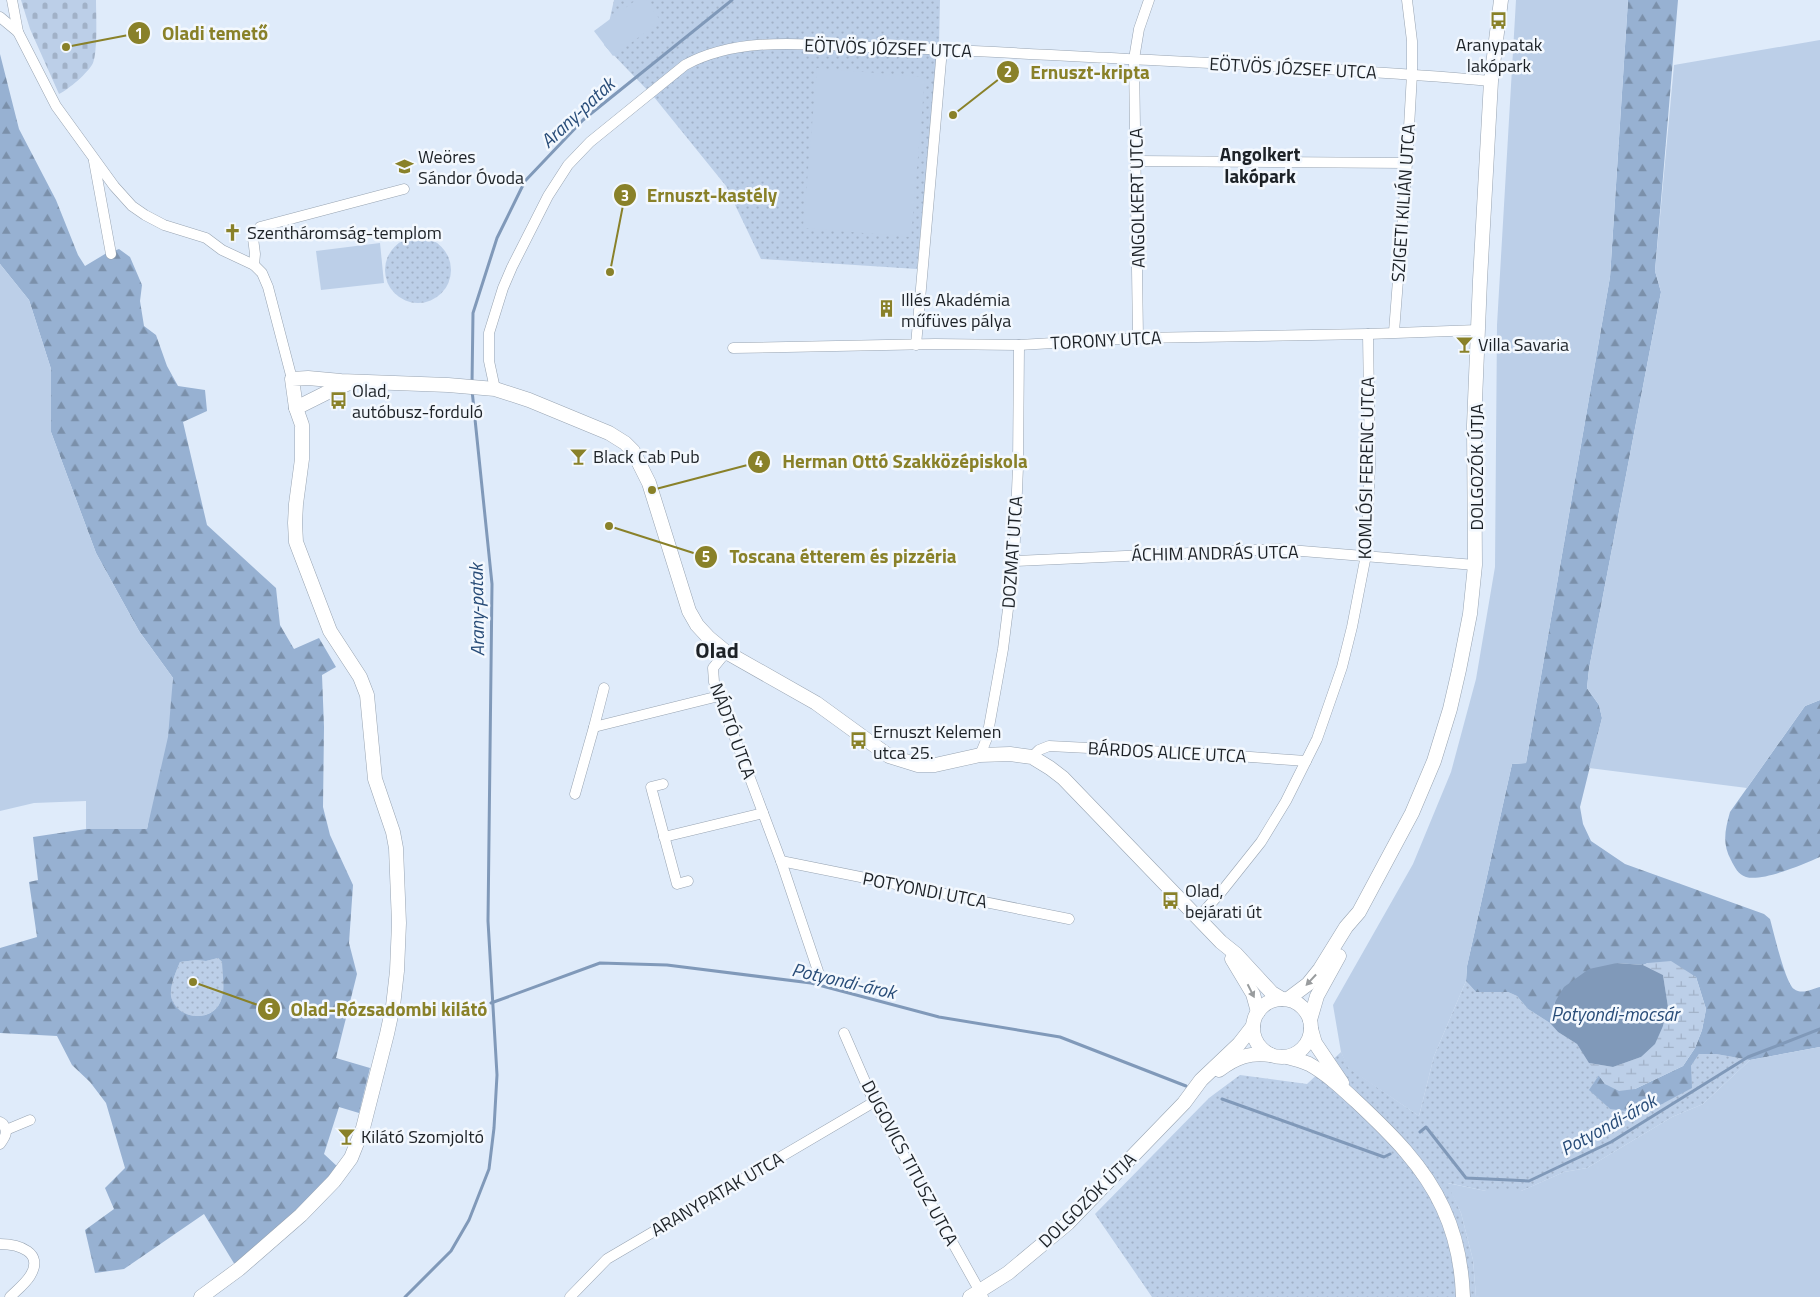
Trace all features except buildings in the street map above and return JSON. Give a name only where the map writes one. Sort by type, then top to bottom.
[{"type":"street","points":[[12,0],[18,32],[56,106],[132,206],[164,225],[206,238],[222,250],[254,265],[262,273],[268,287],[292,379],[296,408],[302,425],[302,460],[296,497],[296,542],[330,631],[360,677],[367,695],[375,779],[393,832],[398,866],[399,923],[393,1006],[364,1128],[350,1158],[334,1181],[301,1215],[239,1269],[201,1297]]},
{"type":"street","name":"ANGOLKERT UTCA","points":[[1138,338],[1134,59],[1138,28],[1149,0]]},
{"type":"street","points":[[1398,0],[1407,0]]},
{"type":"street","name":"SZIGETI KILIÁN UTCA","points":[[1394,332],[1412,74],[1412,40],[1407,0]]},
{"type":"street","name":"DOLGOZÓK ÚTJA","points":[[1311,1025],[1317,996],[1412,813],[1434,761],[1450,709],[1470,614],[1475,565],[1474,425],[1478,330],[1492,81],[1501,0]]},
{"type":"street","points":[[0,17],[18,32]]},
{"type":"street","name":"EÖTVÖS JÓZSEF UTCA","points":[[490,389],[489,333],[503,288],[548,196],[568,165],[590,142],[685,66],[700,57],[715,52],[780,44],[942,49],[1412,74],[1492,81]]},
{"type":"street","points":[[916,345],[942,49]]},
{"type":"street","points":[[93,157],[102,196],[111,254]]},
{"type":"street","points":[[1136,161],[1407,163]]},
{"type":"street","points":[[254,265],[253,238],[260,227],[404,189]]},
{"type":"street","name":"TORONY UTCA","points":[[733,348],[1019,345],[1138,338],[1478,330]]},
{"type":"street","name":"KOMLÓSI FERENC UTCA","points":[[1198,918],[1261,842],[1286,800],[1317,739],[1342,667],[1366,555],[1370,465],[1368,334]]},
{"type":"street","name":"DOZMAT UTCA","points":[[980,756],[987,738],[1003,649],[1014,561],[1018,467],[1019,345]]},
{"type":"street","points":[[292,379],[308,378],[355,382],[448,385],[490,389],[529,400],[609,433],[625,443],[633,451],[649,483],[689,611],[697,625],[709,638],[726,652],[816,703],[889,756],[918,766],[953,762],[980,756],[1010,754],[1032,758],[1050,768],[1063,778],[1272,993],[1302,1006],[1311,1025],[1316,1043],[1350,1096]]},
{"type":"street","points":[[296,408],[336,388],[355,382]]},
{"type":"street","name":"ÁCHIM ANDRÁS UTCA","points":[[1014,561],[1277,548],[1475,565]]},
{"type":"street","name":"NÁDTÓ UTCA","points":[[726,652],[713,668],[714,682],[782,861],[818,971]]},
{"type":"street","points":[[575,794],[604,688]]},
{"type":"street","points":[[594,727],[719,696]]},
{"type":"street","name":"BÁRDOS ALICE UTCA","points":[[1032,758],[1039,750],[1050,746],[1306,761]]},
{"type":"street","points":[[663,784],[652,787],[664,837],[677,884],[688,881]]},
{"type":"street","points":[[664,837],[763,813]]},
{"type":"street","name":"POTYONDI UTCA","points":[[782,861],[1069,919]]},
{"type":"street","name":"DOLGOZÓK ÚTJA","points":[[1285,999],[1308,984],[1320,969],[1346,927],[1359,912]]},
{"type":"street","points":[[1221,942],[1253,994],[1258,1012]]},
{"type":"street","points":[[1285,999],[1271,1001],[1258,1012],[1253,1026],[1254,1036],[1259,1046],[1271,1055],[1301,1060],[1331,1078],[1404,1150],[1444,1208],[1459,1256],[1463,1297]]},
{"type":"street","points":[[1287,1057],[1297,1054],[1304,1048],[1310,1039],[1311,1025]]},
{"type":"street","name":"DOLGOZÓK ÚTJA","points":[[1194,1091],[1201,1080],[1239,1044],[1253,1026]]},
{"type":"street","name":"DUGOVICS TITUSZ UTCA","points":[[844,1033],[874,1102],[978,1295]]},
{"type":"street","name":"DOLGOZÓK ÚTJA","points":[[978,1295],[1008,1273],[1068,1223],[1194,1091],[1224,1066],[1246,1054],[1271,1055]]},
{"type":"street","name":"ARANYPATAK UTCA","points":[[570,1297],[606,1259],[874,1102]]},
{"type":"street","points":[[0,1144],[6,1136],[3,1126],[30,1120]]},
{"type":"street","points":[[0,1244],[20,1246],[27,1250],[33,1260],[34,1266],[31,1274],[10,1297]]},
{"type":"green space","points":[[21,0],[96,0],[96,41],[93,63],[78,80],[59,94],[30,29]]},
{"type":"green space","points":[[614,0],[940,0],[939,45],[917,269],[761,259],[726,186],[654,97],[604,45]]},
{"type":"green space","points":[[636,0],[646,0],[661,21],[613,56],[594,31]]},
{"type":"green space","points":[[1516,0],[1628,0],[1610,277],[1526,763],[1512,764],[1467,966],[1466,981],[1434,1056],[1419,1116],[1348,1068],[1341,1052],[1333,1005],[1413,864],[1451,772],[1476,679],[1495,567],[1497,325]]},
{"type":"green space","points":[[1628,0],[1678,0],[1655,271],[1661,292],[1589,669],[1587,688],[1599,705],[1602,718],[1580,807],[1583,824],[1591,841],[1625,864],[1764,914],[1770,919],[1787,977],[1794,989],[1800,992],[1820,987],[1820,1047],[1750,1060],[1716,1054],[1699,1054],[1691,1066],[1692,1088],[1645,1113],[1610,1109],[1589,1090],[1599,1075],[1605,1084],[1635,1089],[1683,1066],[1695,1048],[1702,1030],[1706,1009],[1696,977],[1648,963],[1643,965],[1617,963],[1555,1002],[1550,1023],[1528,1009],[1517,996],[1508,992],[1476,992],[1466,981],[1467,966],[1512,764],[1526,763],[1610,277]]},
{"type":"green space","points":[[1820,40],[1820,700],[1805,706],[1747,788],[1589,768],[1602,718],[1599,705],[1587,688],[1589,669],[1661,292],[1655,271],[1674,65]]},
{"type":"green space","points":[[0,54],[19,129],[56,200],[78,255],[85,266],[105,254],[119,249],[130,257],[142,285],[140,301],[144,326],[156,335],[167,366],[178,386],[205,390],[207,411],[183,422],[207,525],[276,588],[280,625],[294,649],[319,638],[336,667],[322,675],[324,727],[323,807],[330,835],[353,885],[349,943],[357,974],[336,1058],[370,1068],[359,1113],[339,1107],[324,1154],[339,1168],[300,1211],[235,1265],[204,1214],[124,1269],[95,1273],[85,1230],[114,1209],[105,1188],[125,1168],[106,1103],[90,1082],[72,1065],[57,1036],[0,1033],[0,948],[37,937],[29,882],[38,880],[33,837],[86,829],[147,829],[173,678],[139,631],[96,553],[51,432],[51,369],[29,300],[0,264]],"holes":[[[218,958],[222,962],[223,989],[218,1006],[212,1012],[196,1016],[180,1010],[174,1004],[171,996],[171,987],[180,962],[206,961]]]},
{"type":"green space","points":[[817,68],[925,77],[911,237],[803,228]]},
{"type":"green space","points":[[418,237],[431,240],[441,247],[448,257],[451,270],[448,283],[441,293],[431,300],[418,303],[405,300],[395,293],[388,283],[385,270],[388,257],[395,247],[405,240]]},
{"type":"green space","points":[[380,243],[384,283],[321,290],[316,251]]},
{"type":"green space","points":[[0,264],[29,300],[51,369],[51,432],[96,553],[139,631],[173,678],[168,737],[147,829],[86,829],[86,801],[34,803],[0,811]]},
{"type":"green space","points":[[1820,700],[1820,857],[1772,875],[1753,878],[1746,877],[1735,868],[1726,848],[1726,831],[1730,812],[1805,706]]},
{"type":"green space","points":[[218,958],[222,962],[223,993],[218,1006],[212,1012],[196,1016],[180,1010],[174,1004],[171,996],[171,987],[180,962],[206,961]]},
{"type":"green space","points":[[1671,961],[1696,977],[1706,1009],[1702,1030],[1695,1048],[1683,1066],[1635,1089],[1619,1091],[1605,1084],[1589,1063],[1613,1067],[1641,1057],[1663,1026],[1668,1007],[1663,975],[1643,965]]},
{"type":"green space","points":[[1466,981],[1476,992],[1508,992],[1517,996],[1528,1009],[1577,1044],[1599,1075],[1590,1090],[1610,1109],[1691,1066],[1699,1054],[1716,1054],[1750,1060],[1703,1104],[1672,1117],[1587,1168],[1564,1172],[1521,1191],[1486,1191],[1448,1183],[1461,1213],[1473,1260],[1476,1297],[1152,1297],[1095,1214],[1209,1098],[1240,1075],[1307,1084],[1341,1052],[1349,1068],[1419,1116],[1434,1056]]},
{"type":"green space","points":[[1820,1047],[1820,1297],[1476,1297],[1473,1260],[1461,1213],[1447,1183],[1486,1191],[1521,1191],[1564,1172],[1587,1168],[1672,1117],[1703,1104],[1750,1060]]},
{"type":"water","name":"Potyondi-mocsár","points":[[1617,963],[1643,965],[1663,975],[1668,1007],[1663,1026],[1655,1044],[1641,1057],[1613,1067],[1589,1063],[1577,1044],[1558,1032],[1550,1023],[1555,1002],[1564,987],[1589,969]]},
{"type":"waterway","name":"Arany-patak","points":[[472,384],[473,313],[497,238],[525,181],[583,120],[732,0]]},
{"type":"waterway","name":"Arany-patak","points":[[405,1297],[451,1251],[469,1220],[489,1169],[494,1128],[497,1075],[488,921],[492,584],[472,390]]},
{"type":"waterway","name":"Potyondi-árok","points":[[491,1003],[600,963],[667,965],[811,983],[939,1017],[1060,1037],[1186,1086]]},
{"type":"waterway","name":"Potyondi-árok","points":[[1420,1132],[1426,1127],[1466,1178],[1529,1181],[1611,1142],[1748,1057],[1820,1029]]},
{"type":"waterway","name":"Potyondi-árok","points":[[1222,1099],[1384,1157],[1390,1154]]},
{"type":"place","name":"Aranypatak lakópark","points":[[1499,21]]},
{"type":"place","name":"Oladi temető","points":[[66,47]]},
{"type":"place","name":"Ernuszt-kripta","points":[[953,115]]},
{"type":"place","name":"Weöres Sándor Óvoda","points":[[404,166]]},
{"type":"place","name":"Szentháromság-templom","points":[[233,232]]},
{"type":"place","name":"Ernuszt-kastély","points":[[610,272]]},
{"type":"place","name":"Illés Akadémia műfüves pálya","points":[[887,309]]},
{"type":"place","name":"Villa Savaria","points":[[1464,344]]},
{"type":"place","name":"Olad, autóbusz-forduló","points":[[338,400]]},
{"type":"place","name":"Black Cab Pub","points":[[579,456]]},
{"type":"place","name":"Herman Ottó Szakközépiskola","points":[[652,490]]},
{"type":"place","name":"Toscana étterem és pizzéria","points":[[609,526]]},
{"type":"place","name":"Ernuszt Kelemen utca 25.","points":[[859,741]]},
{"type":"place","name":"Olad, bejárati út","points":[[1171,900]]},
{"type":"place","name":"Olad-Rózsadombi kilátó","points":[[193,982]]},
{"type":"place","name":"Kilátó Szomjoltó","points":[[347,1136]]},
{"type":"district","name":"Angolkert lakópark","points":[[1260,164]]},
{"type":"district","name":"Olad","points":[[717,650]]}]
